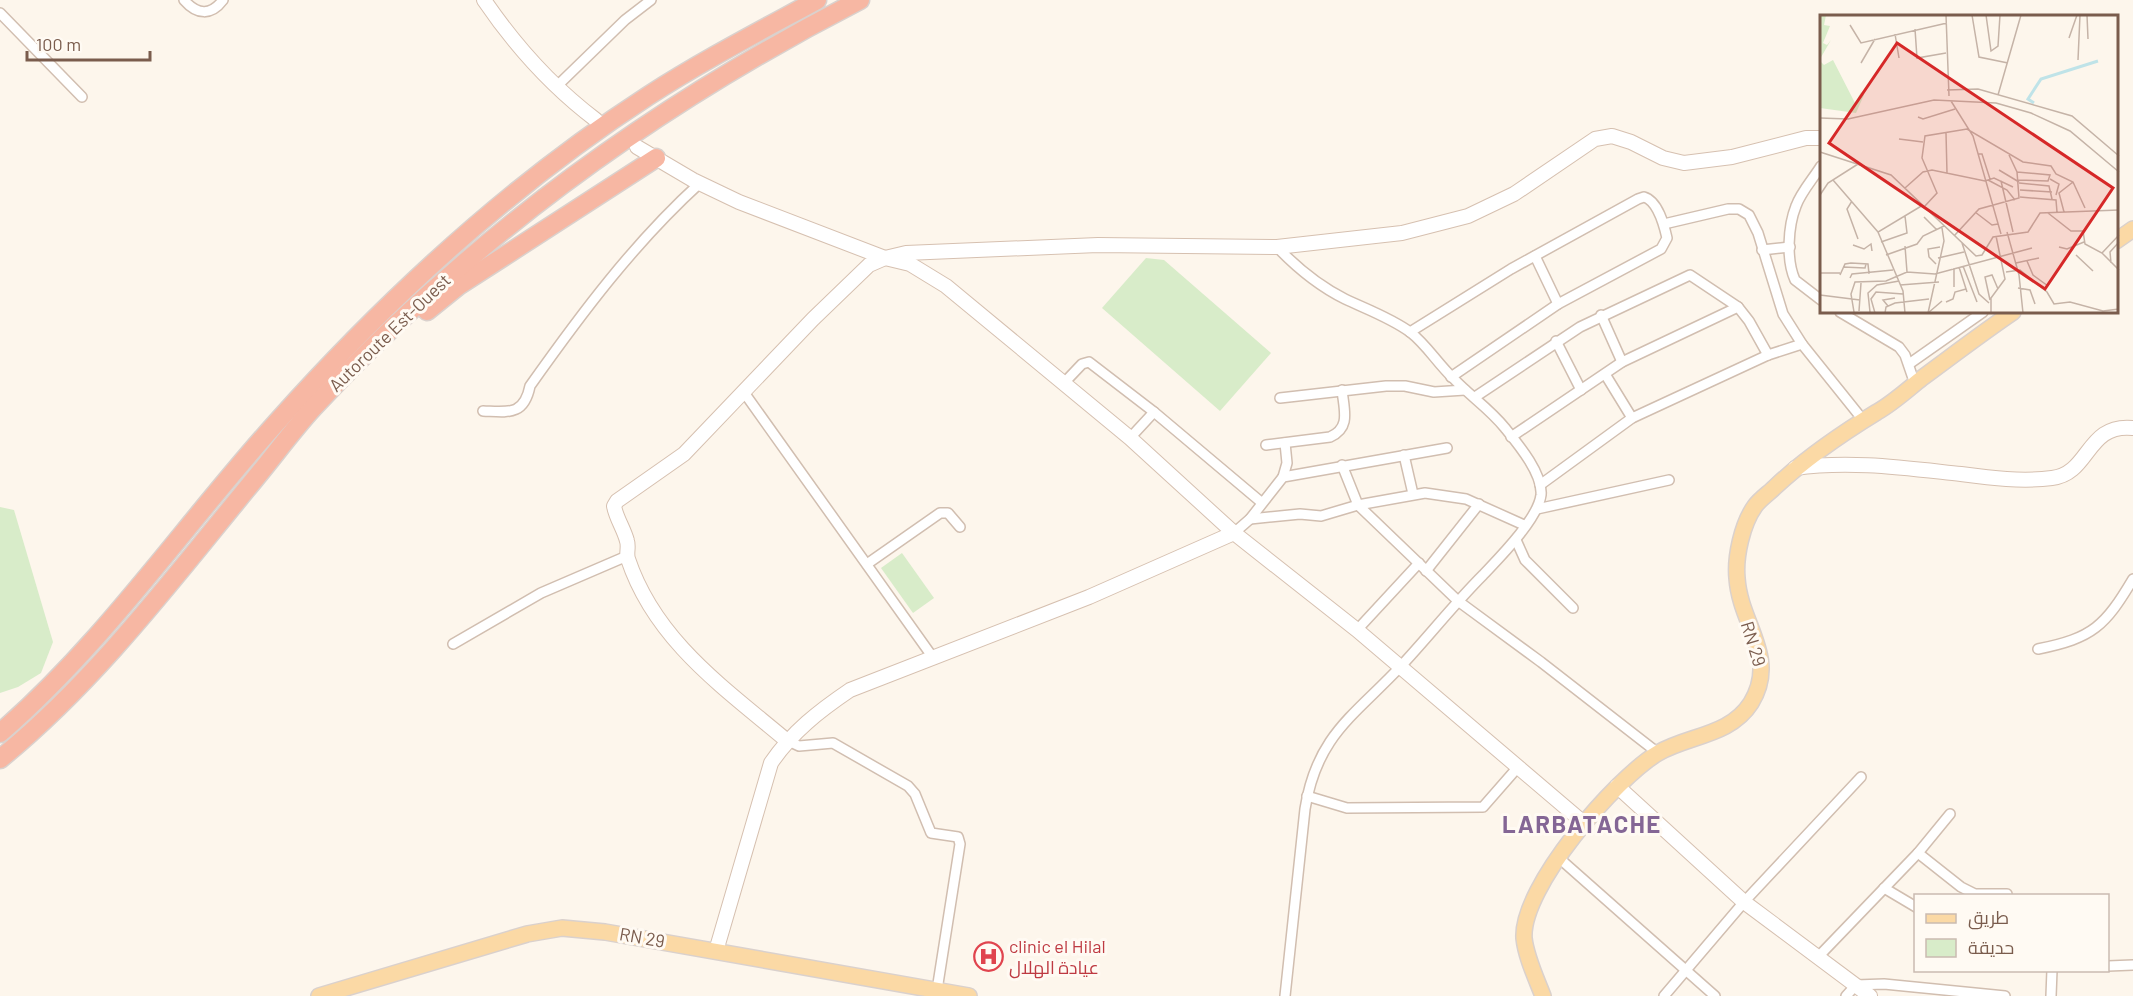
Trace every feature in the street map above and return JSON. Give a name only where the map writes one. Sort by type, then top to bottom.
[{"type":"highway","name":"Autoroute Est-Ouest","points":[[0,733],[40,698],[87,650],[275,423],[397,295],[531,181],[611,121],[684,74],[817,0]]},
{"type":"highway","name":"Autoroute Est-Ouest","points":[[0,759],[101,664],[313,408],[451,274],[569,180],[660,115],[741,64],[860,0]]},
{"type":"highway","points":[[342,380],[458,286],[656,158]]},
{"type":"main road","points":[[2118,240],[2133,229]]},
{"type":"main road","name":"RN 29","points":[[1542,996],[1524,937],[1536,892],[1559,858],[1617,786],[1658,753],[1678,742],[1723,729],[1739,718],[1760,684],[1763,669],[1758,645],[1743,611],[1736,577],[1741,538],[1755,506],[1795,468],[2010,314]]},
{"type":"main road","name":"RN 29","points":[[319,996],[527,934],[562,928],[605,932],[716,951],[920,993],[937,990],[969,996]]},
{"type":"street","points":[[184,0],[190,7],[203,13],[211,12],[224,0]]},
{"type":"street","points":[[484,0],[518,48],[556,87],[596,120]]},
{"type":"street","points":[[556,87],[625,20],[651,0]]},
{"type":"street","points":[[0,13],[82,97]]},
{"type":"street","points":[[937,990],[958,837],[931,832],[912,790],[840,747],[826,742],[799,746],[786,740],[675,644],[653,614],[627,556],[627,539],[614,506],[617,501],[684,454],[837,296],[869,265],[885,258],[906,253],[1032,246],[1277,247],[1402,233],[1468,216],[1514,194],[1595,139],[1612,136],[1631,142],[1663,158],[1684,163],[1715,160],[1806,138],[1820,138]]},
{"type":"street","points":[[637,147],[700,183],[740,202],[885,258],[910,264],[946,286],[1130,438],[1234,533],[1357,630],[1585,824]]},
{"type":"street","points":[[1820,168],[1796,204],[1792,219],[1791,247],[1795,280],[1820,299]]},
{"type":"street","points":[[483,411],[506,412],[521,407],[527,401],[530,386],[584,309],[673,207],[700,183]]},
{"type":"street","points":[[1410,332],[1535,256],[1644,197],[1651,200],[1664,224],[1667,238],[1661,249],[1558,304],[1451,377]]},
{"type":"street","points":[[1664,224],[1728,209],[1739,209],[1749,215],[1758,233],[1783,314],[1802,344],[1863,420]]},
{"type":"street","points":[[1277,247],[1323,286],[1410,332],[1511,437],[1540,485],[1537,509],[1516,540],[1458,601],[1401,667],[1357,707],[1320,755],[1307,796],[1285,996]]},
{"type":"street","points":[[1762,250],[1791,247]]},
{"type":"street","points":[[1535,256],[1558,304]]},
{"type":"street","points":[[1475,397],[1556,340],[1601,315],[1690,275],[1738,308],[1749,321],[1768,355]]},
{"type":"street","points":[[1511,437],[1622,362],[1738,308]]},
{"type":"street","points":[[1843,314],[1899,347],[1909,364],[1915,384]]},
{"type":"street","points":[[1909,364],[1980,314]]},
{"type":"street","points":[[1601,315],[1622,362]]},
{"type":"street","points":[[1556,340],[1581,390]]},
{"type":"street","points":[[1540,485],[1632,418],[1768,355],[1802,344]]},
{"type":"street","points":[[1063,384],[1082,364],[1089,362],[1154,412],[1261,502]]},
{"type":"street","points":[[1605,374],[1632,418]]},
{"type":"street","points":[[1280,398],[1342,390],[1405,386],[1434,392],[1465,390]]},
{"type":"street","points":[[1266,446],[1330,437],[1339,433],[1344,427],[1345,416],[1342,390]]},
{"type":"street","points":[[744,391],[934,659]]},
{"type":"street","points":[[1130,438],[1154,412]]},
{"type":"street","points":[[1795,468],[1872,465],[1994,478],[2049,479],[2069,474],[2096,439],[2110,430],[2133,428]]},
{"type":"street","points":[[716,951],[771,763],[786,740],[823,708],[850,690],[1089,597],[1234,533],[1250,519],[1261,502],[1283,477],[1287,463],[1285,443]]},
{"type":"street","points":[[1283,477],[1447,448]]},
{"type":"street","points":[[1404,455],[1413,494]]},
{"type":"street","points":[[1342,465],[1358,505],[1458,601],[1658,753]]},
{"type":"street","points":[[1537,509],[1669,480]]},
{"type":"street","points":[[1250,519],[1300,514],[1321,516],[1358,505],[1413,494],[1443,494],[1479,504],[1524,525]]},
{"type":"street","points":[[1426,571],[1479,504]]},
{"type":"street","points":[[867,564],[940,513],[948,513],[960,526]]},
{"type":"street","points":[[1516,540],[1526,560],[1573,608]]},
{"type":"street","points":[[453,644],[541,593],[627,556]]},
{"type":"street","points":[[1357,630],[1419,563]]},
{"type":"street","points":[[2038,649],[2082,638],[2102,625],[2133,579]]},
{"type":"street","points":[[1307,796],[1347,808],[1483,807],[1518,767]]},
{"type":"street","points":[[1664,996],[1743,902],[1861,777]]},
{"type":"street","points":[[1617,786],[1743,902],[1870,996]]},
{"type":"street","points":[[1818,957],[1918,853],[1950,814]]},
{"type":"street","points":[[1918,853],[1960,887],[1975,894],[2007,894]]},
{"type":"street","points":[[1559,858],[1715,996]]},
{"type":"street","points":[[1884,888],[1914,906]]},
{"type":"street","points":[[2109,966],[2133,965]]},
{"type":"street","points":[[2051,996],[2052,972]]},
{"type":"street","points":[[1846,996],[1856,985],[1884,984],[2005,996]]},
{"type":"green space","points":[[1146,258],[1164,260],[1271,353],[1220,411],[1102,308]]},
{"type":"green space","points":[[0,507],[14,510],[53,642],[41,673],[18,687],[0,693]]},
{"type":"green space","points":[[902,553],[934,598],[913,613],[881,568]]},
{"type":"place","name":"clinic el Hilal عيادة الهلال","points":[[988,957]]},
{"type":"district","name":"LARBATACHE","points":[[1582,825]]}]
